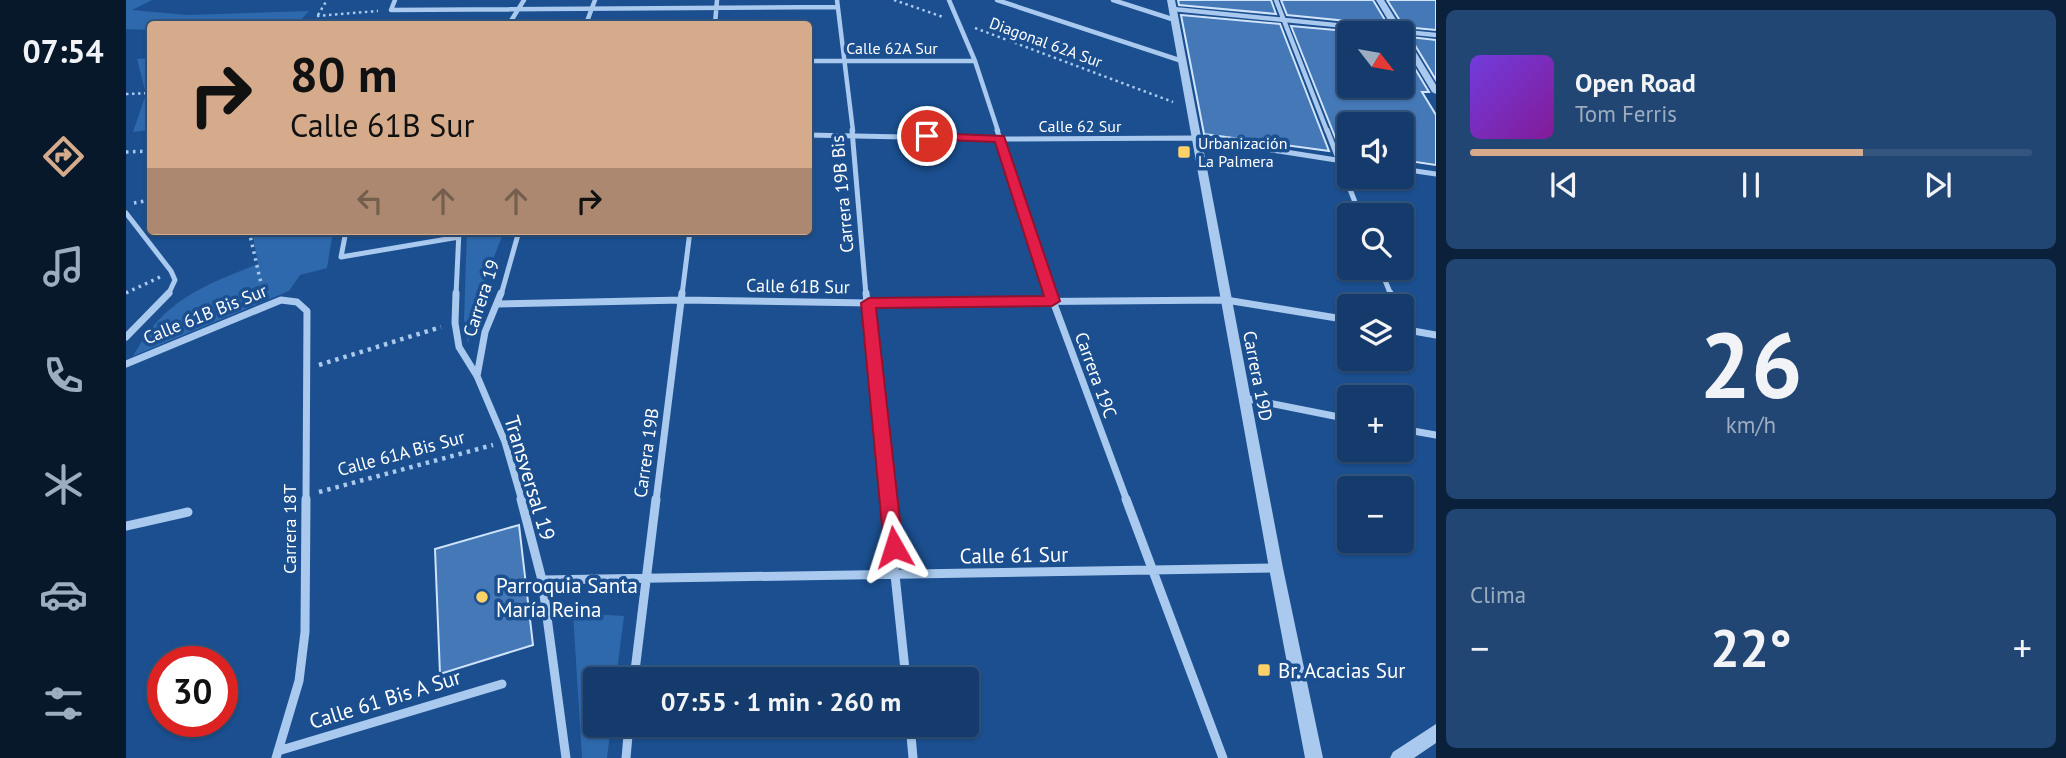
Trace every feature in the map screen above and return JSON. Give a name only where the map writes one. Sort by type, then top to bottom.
[{"type":"street","points":[[395,0],[391,10],[591,10],[837,3]]},
{"type":"street","points":[[511,21],[524,0]]},
{"type":"street","points":[[587,21],[595,0]]},
{"type":"street","points":[[715,21],[718,0]]},
{"type":"street","name":"Carrera 19C","points":[[949,0],[975,61],[1052,301],[1223,758]]},
{"type":"street","points":[[997,0],[1182,61]]},
{"type":"street","points":[[1113,0],[1175,20]]},
{"type":"street","points":[[1276,0],[1337,156]]},
{"type":"street","points":[[1380,0],[1392,21]]},
{"type":"street","name":"Carrera 19B Bis","points":[[837,3],[853,134],[863,267],[869,303],[905,667]]},
{"type":"street","points":[[1172,4],[1337,26]]},
{"type":"street","name":"Carrera 19D","points":[[1172,4],[1276,568],[1314,758]]},
{"type":"street","points":[[1414,34],[1436,35]]},
{"type":"street","points":[[1414,57],[1436,92]]},
{"type":"street","name":"Calle 62A Sur","points":[[812,61],[975,61]]},
{"type":"street","name":"Calle 62 Sur","points":[[812,135],[1000,139],[1196,138],[1337,161]]},
{"type":"street","points":[[1414,171],[1436,174]]},
{"type":"street","points":[[126,213],[171,271],[174,280],[170,294],[126,337]]},
{"type":"street","points":[[344,235],[341,257],[454,235]]},
{"type":"street","name":"Transversal 19","points":[[459,235],[455,323],[458,347],[477,376],[505,442],[542,580],[566,758]]},
{"type":"street","name":"Carrera 19","points":[[477,376],[485,332],[498,304],[518,235]]},
{"type":"street","name":"Carrera 19B","points":[[635,667],[690,235]]},
{"type":"street","name":"Calle 61B Bis Sur","points":[[126,364],[266,305],[281,300],[297,302]]},
{"type":"street","name":"Calle 61B Sur","points":[[498,304],[682,300],[869,303],[1226,300],[1337,318]]},
{"type":"street","name":"Carrera 18T","points":[[277,754],[299,681],[305,632],[307,310],[297,302]]},
{"type":"street","points":[[1414,330],[1436,335]]},
{"type":"street","points":[[1244,398],[1337,417]]},
{"type":"street","points":[[1414,431],[1436,435]]},
{"type":"street","points":[[126,526],[188,512]]},
{"type":"street","name":"Calle 61 Sur","points":[[542,580],[1276,568]]},
{"type":"street","name":"Calle 61 Bis A Sur","points":[[277,754],[502,684]]},
{"type":"street","points":[[1399,758],[1436,733]]},
{"type":"street","points":[[626,758],[628,737]]},
{"type":"street","points":[[911,737],[913,758]]},
{"type":"path","points":[[327,0],[317,16],[391,10]]},
{"type":"path","name":"Diagonal 62A Sur","points":[[894,0],[1190,108]]},
{"type":"path","points":[[126,94],[147,93]]},
{"type":"path","points":[[126,152],[147,151]]},
{"type":"path","points":[[250,235],[266,305]]},
{"type":"path","points":[[126,293],[171,271]]},
{"type":"path","points":[[306,369],[455,323]]},
{"type":"path","name":"Calle 61A Bis Sur","points":[[305,495],[505,442]]},
{"type":"shaded area","points":[[126,0],[152,0],[132,10],[187,15],[309,11],[300,21],[147,21],[147,30],[126,29]]},
{"type":"shaded area","points":[[147,58],[147,130],[133,132],[146,94],[137,59]]},
{"type":"shaded area","points":[[253,235],[332,235],[327,268],[300,275],[289,291],[133,356],[158,321],[186,297],[258,264]]},
{"type":"shaded area","points":[[467,235],[502,235],[475,307],[468,344],[464,320]]},
{"type":"shaded area","points":[[573,613],[624,616],[618,667],[583,667],[583,737],[610,737],[607,758],[582,758]]},
{"type":"building","points":[[1178,0],[1271,0],[1276,14],[1179,5]]},
{"type":"building","points":[[1281,0],[1373,0],[1386,21],[1348,21],[1287,15]]},
{"type":"building","points":[[1387,0],[1436,0],[1436,30],[1414,28],[1414,21],[1400,21]]},
{"type":"building","points":[[1181,15],[1280,24],[1329,151],[1204,134]]},
{"type":"building","points":[[1291,26],[1337,30],[1337,98],[1414,98],[1414,67],[1429,92],[1422,92],[1436,115],[1436,165],[1414,162],[1414,112],[1337,112],[1337,142]]},
{"type":"building","points":[[1414,37],[1436,40],[1436,80],[1414,44]]},
{"type":"building","name":"Parroquia Santa María Reina","points":[[519,525],[533,645],[440,674],[435,549]]},
{"type":"place","name":"Urbanización La Palmera","points":[[1184,152]]},
{"type":"place","name":"Parroquia Santa María Reina","points":[[482,597]]},
{"type":"place","name":"Br. Acacias Sur","points":[[1264,670]]},
{"type":"route","points":[[894,547],[869,303],[1052,301],[1000,139],[927,136]]}]
